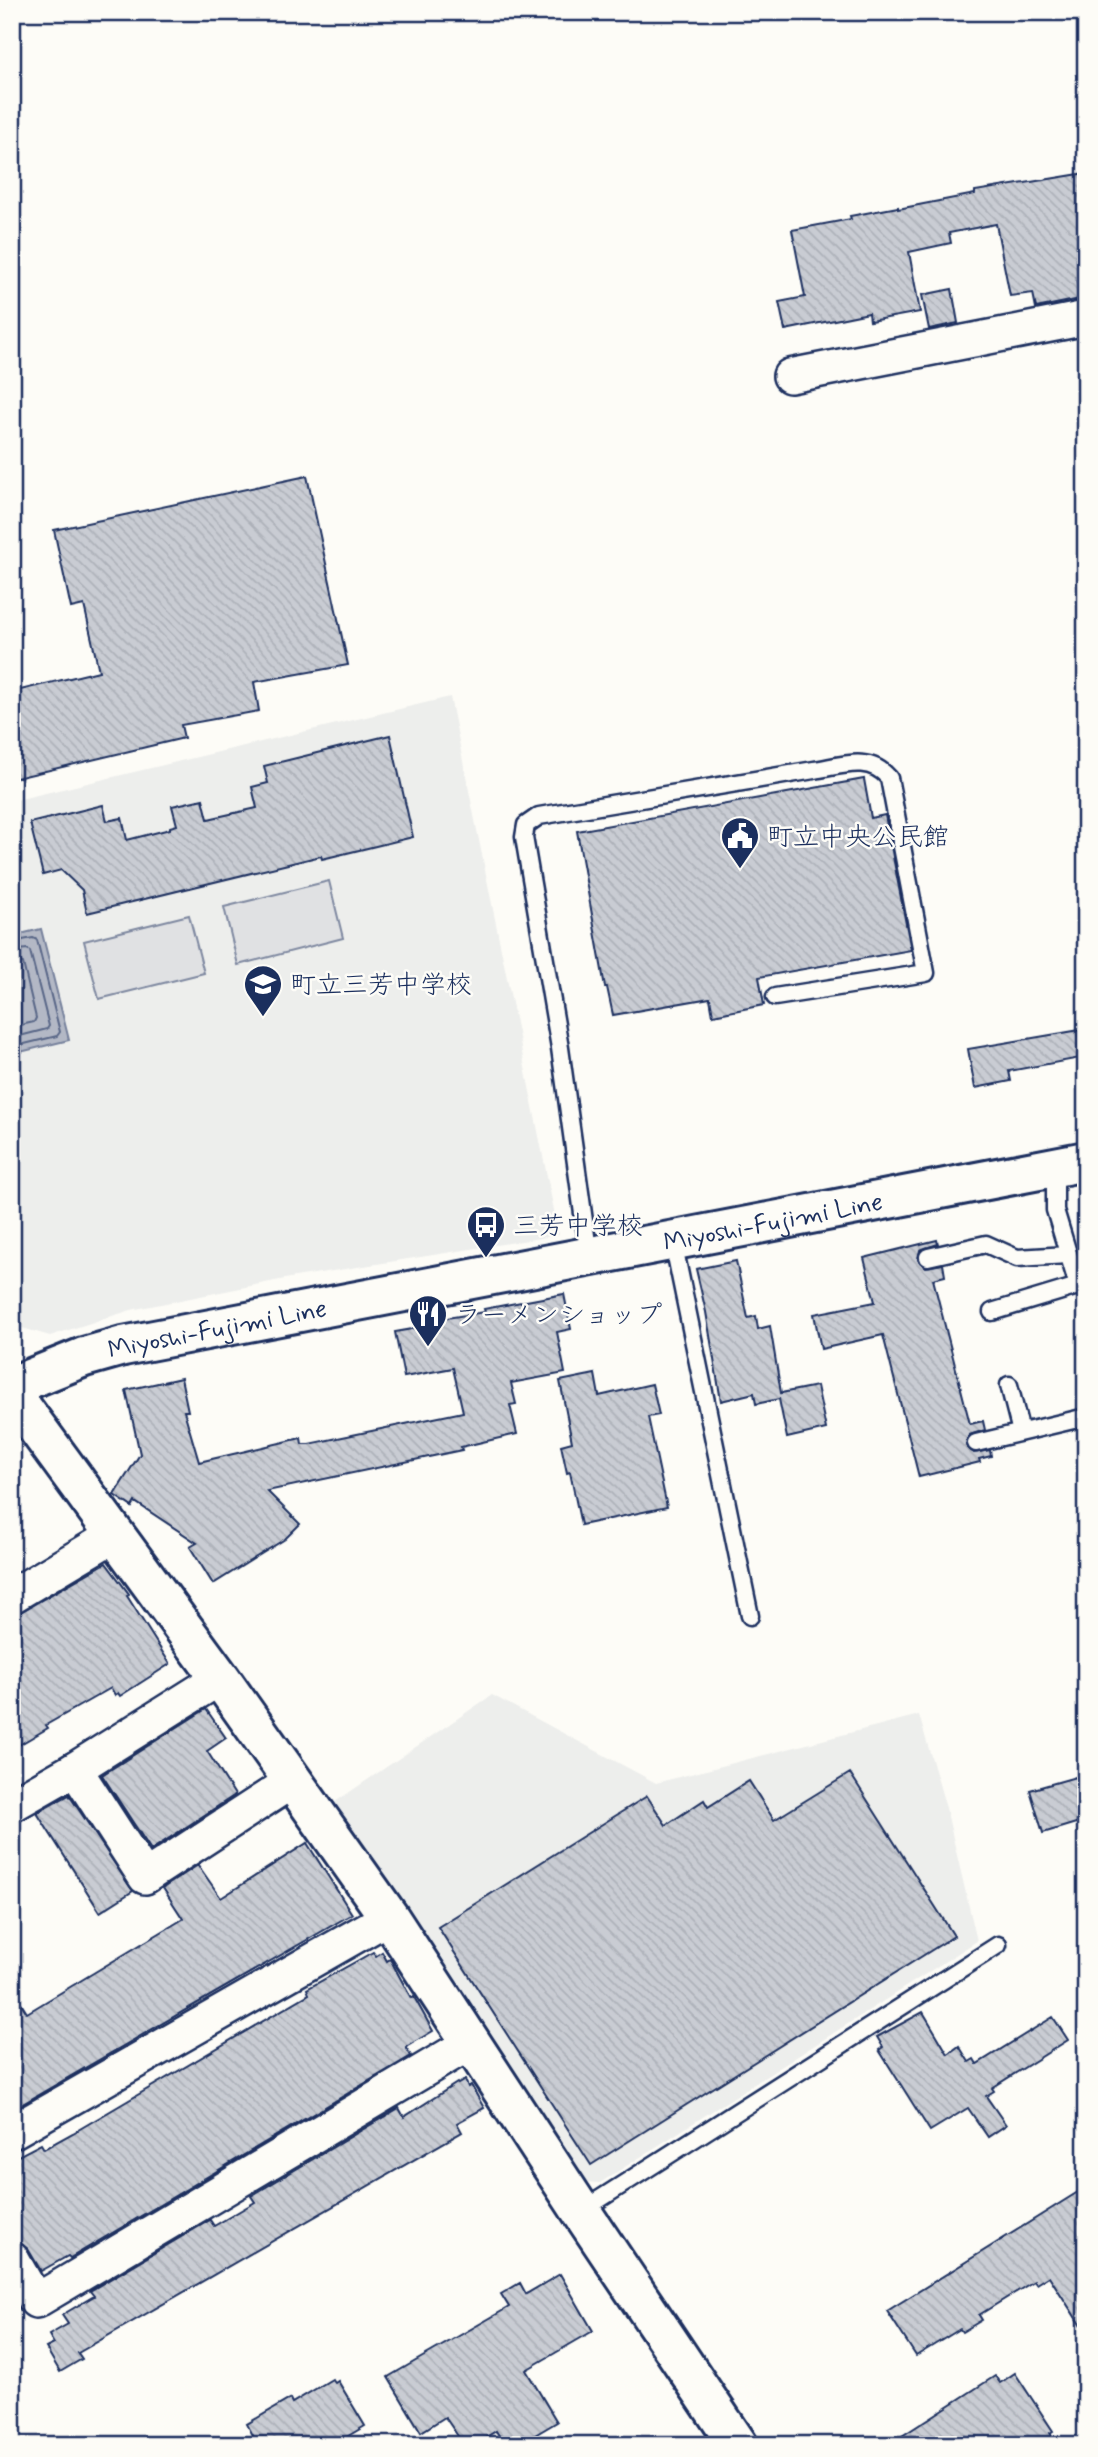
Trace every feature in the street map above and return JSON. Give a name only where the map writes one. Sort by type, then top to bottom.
[{"type":"street","points":[[790,376],[1086,318]]},
{"type":"street","name":"Miyoshi-Fujimi Line","points":[[12,1386],[83,1357],[123,1346],[1070,1164]]},
{"type":"street","points":[[12,1394],[294,1780],[389,1917],[738,2445]]},
{"type":"street","points":[[12,1596],[116,1534]]},
{"type":"street","points":[[12,1805],[75,1769],[220,1678]]},
{"type":"street","points":[[75,1769],[145,1877],[294,1780]]},
{"type":"street","points":[[12,2132],[389,1917]]},
{"type":"street","points":[[12,2259],[36,2301],[470,2043]]},
{"type":"lane","points":[[589,1257],[560,1048],[524,837],[526,825],[539,816],[814,770],[854,764],[873,764],[881,768],[889,778],[926,973],[775,997]]},
{"type":"lane","points":[[992,1312],[1083,1287],[1068,1255],[1055,1210],[1070,1164]]},
{"type":"lane","points":[[673,1241],[750,1616]]},
{"type":"lane","points":[[928,1257],[986,1244],[1017,1258],[1068,1255]]},
{"type":"lane","points":[[1009,1385],[1021,1432]]},
{"type":"lane","points":[[976,1443],[1086,1417]]},
{"type":"lane","points":[[581,2211],[998,1945]]},
{"type":"shaded area","name":"町立三芳中学校","points":[[450,697],[559,1235],[295,1277],[131,1310],[50,1336],[12,1325],[12,801]]},
{"type":"shaded area","points":[[329,881],[343,938],[238,965],[224,907]]},
{"type":"shaded area","points":[[189,915],[204,973],[99,999],[84,941]]},
{"type":"shaded area","points":[[492,1695],[656,1783],[919,1715],[946,1808],[977,1941],[600,2183],[583,2182],[335,1802]]},
{"type":"water","points":[[41,929],[69,1040],[12,1054],[12,936]]},
{"type":"building","points":[[1086,173],[1086,280],[1077,281],[1080,299],[1036,308],[1033,293],[1010,296],[996,224],[949,233],[951,243],[909,252],[920,312],[870,321],[869,313],[785,330],[779,302],[805,297],[792,230],[851,219],[850,216],[975,194],[975,191]]},
{"type":"building","points":[[952,289],[958,323],[929,329],[922,295]]},
{"type":"building","points":[[307,476],[348,665],[254,682],[259,711],[181,725],[184,738],[12,779],[12,692],[99,671],[84,605],[71,608],[54,530]]},
{"type":"building","points":[[390,735],[413,837],[322,859],[321,856],[87,913],[82,890],[61,870],[43,875],[30,823],[103,805],[107,821],[122,818],[127,840],[177,825],[172,806],[203,799],[208,819],[257,808],[252,787],[268,783],[264,766]]},
{"type":"building","name":"町立中央公民館","points":[[864,779],[871,818],[885,815],[911,950],[759,977],[764,1005],[713,1015],[710,998],[613,1015],[605,987],[577,831]]},
{"type":"building","points":[[1086,1029],[1086,1057],[1009,1071],[1011,1081],[975,1088],[968,1049]]},
{"type":"building","points":[[937,1240],[938,1244],[920,1250],[918,1260],[926,1267],[943,1264],[945,1276],[933,1279],[970,1424],[983,1421],[985,1430],[969,1435],[966,1446],[974,1453],[990,1450],[991,1456],[979,1459],[980,1462],[919,1477],[883,1335],[821,1349],[814,1314],[875,1302],[864,1258]]},
{"type":"building","points":[[736,1261],[748,1318],[756,1316],[758,1329],[770,1326],[781,1393],[817,1386],[826,1429],[787,1438],[779,1399],[756,1404],[754,1393],[721,1401],[696,1269]]},
{"type":"building","points":[[564,1294],[571,1329],[557,1332],[565,1373],[511,1383],[516,1404],[510,1405],[517,1434],[461,1447],[462,1450],[267,1491],[300,1524],[285,1539],[213,1584],[190,1547],[197,1543],[135,1502],[132,1507],[114,1495],[140,1454],[126,1390],[181,1378],[188,1411],[184,1411],[199,1462],[301,1438],[302,1444],[309,1444],[463,1412],[453,1368],[404,1377],[395,1332],[441,1324],[440,1319],[485,1312],[484,1309]]},
{"type":"building","points":[[595,1374],[599,1396],[652,1384],[659,1415],[648,1417],[667,1507],[581,1525],[570,1472],[567,1473],[561,1445],[572,1442],[560,1381]]},
{"type":"building","points":[[106,1563],[129,1594],[127,1596],[170,1664],[120,1696],[118,1693],[115,1695],[111,1688],[46,1725],[48,1728],[12,1749],[12,1617]]},
{"type":"building","points":[[206,1709],[226,1738],[207,1751],[235,1795],[151,1850],[102,1775]]},
{"type":"building","points":[[850,1773],[954,1936],[591,2165],[438,1927],[647,1796],[666,1825],[704,1800],[708,1807],[749,1781],[774,1820]]},
{"type":"building","points":[[1086,1774],[1086,1820],[1043,1833],[1030,1790]]},
{"type":"building","points":[[69,1795],[133,1891],[100,1912],[37,1813]]},
{"type":"building","points":[[307,1843],[352,1914],[12,2110],[12,1989],[27,2013],[183,1919],[163,1888],[198,1865],[221,1898]]},
{"type":"building","points":[[373,1952],[376,1956],[382,1952],[387,1961],[390,1959],[433,2031],[406,2047],[411,2056],[70,2258],[68,2256],[41,2271],[28,2249],[16,2241],[12,2234],[12,2159],[41,2144],[44,2149],[73,2133],[309,1994],[307,1989]]},
{"type":"building","points":[[923,2012],[948,2054],[959,2046],[969,2062],[974,2059],[977,2064],[1053,2017],[1068,2040],[992,2088],[994,2091],[986,2096],[1006,2125],[988,2137],[968,2108],[930,2131],[879,2050],[883,2047],[877,2037]]},
{"type":"building","points":[[465,2080],[468,2087],[471,2085],[484,2108],[457,2123],[462,2132],[78,2353],[82,2359],[60,2372],[46,2348],[54,2344],[49,2335],[68,2324],[62,2315],[94,2296],[90,2291],[210,2220],[214,2226],[255,2202],[251,2196],[399,2108],[404,2117]]},
{"type":"building","points":[[1086,2187],[1086,2334],[1049,2276],[1036,2284],[1034,2281],[979,2315],[982,2320],[962,2332],[960,2329],[916,2356],[887,2311]]},
{"type":"building","points":[[560,2274],[593,2331],[526,2370],[557,2422],[518,2445],[505,2445],[496,2431],[474,2445],[464,2445],[445,2417],[421,2432],[388,2377],[509,2307],[501,2294],[520,2283],[526,2294]]},
{"type":"building","points":[[1015,2373],[1053,2431],[1050,2433],[1058,2445],[888,2445],[995,2376],[1000,2383]]},
{"type":"building","points":[[332,2379],[335,2383],[338,2381],[365,2426],[333,2445],[258,2445],[247,2424],[290,2399],[292,2403]]},
{"type":"place","name":"町立中央公民館","points":[[740,870]]},
{"type":"place","name":"町立三芳中学校","points":[[263,1018]]},
{"type":"place","name":"三芳中学校","points":[[486,1259]]},
{"type":"place","name":"ラーメンショップ","points":[[428,1348]]}]
